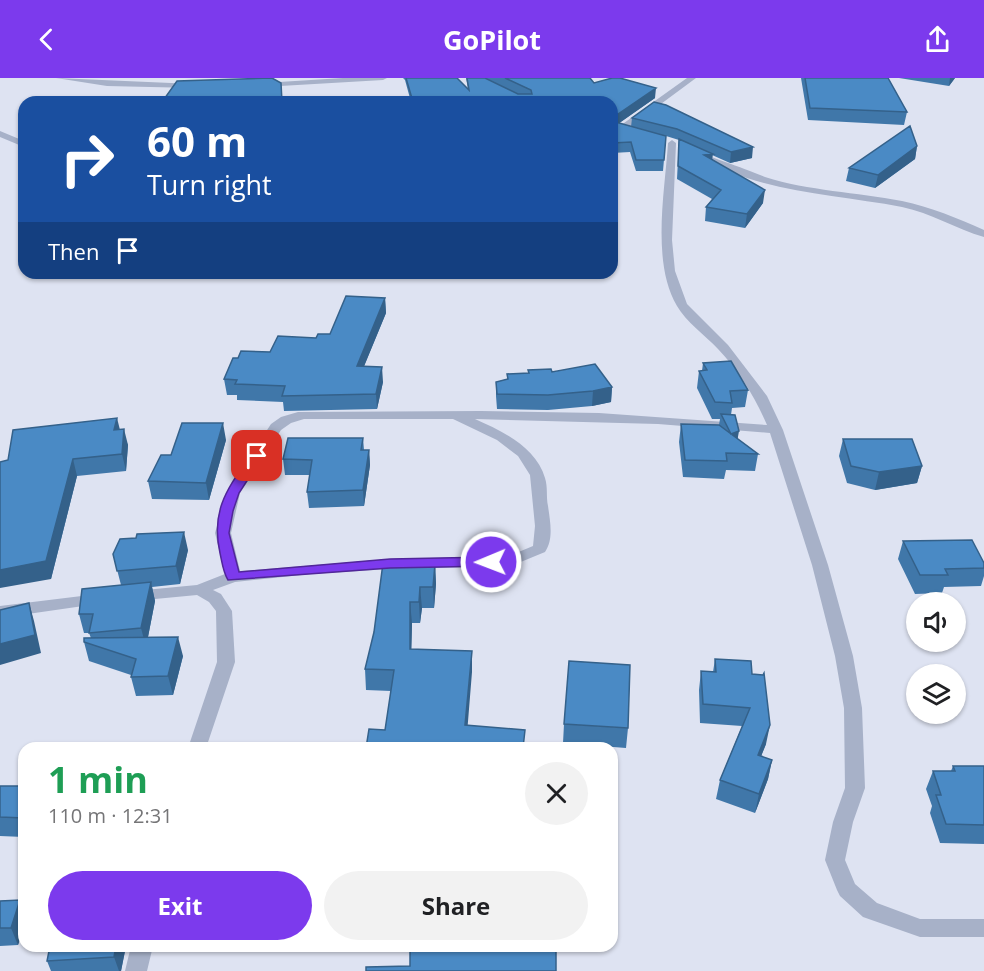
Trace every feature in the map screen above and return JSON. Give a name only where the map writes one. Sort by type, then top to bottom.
[{"type":"street","points":[[60,78],[107,84],[206,86]]},
{"type":"street","points":[[249,85],[383,78]]},
{"type":"street","points":[[618,128],[692,78]]},
{"type":"street","points":[[618,130],[630,133]]},
{"type":"street","points":[[0,134],[18,142]]},
{"type":"street","points":[[671,143],[667,240],[670,271],[682,305],[749,378],[761,396],[776,430],[823,576],[844,656],[853,708],[855,788],[843,822],[835,860],[846,890],[870,910],[920,928],[984,928]]},
{"type":"street","points":[[697,153],[718,164],[787,187],[902,204],[934,212],[984,234]]},
{"type":"street","points":[[233,577],[223,533],[226,511],[232,493],[276,427],[286,420],[303,415],[454,415],[701,421],[776,430]]},
{"type":"street","points":[[0,612],[73,601],[199,590],[233,577],[390,564],[511,561],[540,549],[545,534],[537,474],[524,456],[512,445],[492,432],[454,415]]},
{"type":"street","points":[[199,590],[215,598],[224,610],[226,662],[199,742]]},
{"type":"street","points":[[136,971],[140,952]]},
{"type":"building","points":[[272,78],[281,83],[282,96],[166,96],[177,81]]},
{"type":"building","points":[[406,78],[457,78],[469,90],[467,78],[485,78],[518,94],[532,94],[531,90],[505,78],[590,78],[594,83],[620,78],[656,88],[618,114],[618,96],[411,96]]},
{"type":"building","points":[[805,78],[888,78],[907,112],[810,108]]},
{"type":"building","points":[[654,102],[666,105],[753,147],[731,152],[677,129],[632,118]]},
{"type":"building","points":[[618,123],[666,136],[664,160],[636,160],[631,142],[618,143]]},
{"type":"building","points":[[910,126],[917,146],[878,175],[849,168]]},
{"type":"building","points":[[679,139],[713,154],[704,155],[765,190],[747,214],[706,207],[721,190],[678,166]]},
{"type":"building","points":[[346,296],[385,298],[357,366],[382,367],[376,394],[282,396],[285,386],[235,384],[237,380],[224,379],[233,358],[238,358],[241,351],[270,352],[278,336],[316,338],[318,334],[330,334]]},
{"type":"building","points":[[731,361],[748,390],[730,391],[732,403],[715,402],[699,371],[707,370],[703,363]]},
{"type":"building","points":[[595,364],[612,387],[548,395],[497,394],[496,382],[508,379],[507,374],[529,373],[528,370],[551,369],[552,372]]},
{"type":"building","points":[[721,414],[735,415],[739,431],[731,434]]},
{"type":"building","points":[[117,418],[114,430],[124,429],[122,454],[73,459],[46,561],[0,570],[0,462],[8,460],[13,430]]},
{"type":"building","points":[[182,423],[223,423],[206,483],[148,481],[161,455],[171,455]]},
{"type":"building","points":[[681,424],[719,425],[758,454],[726,453],[727,461],[685,460]]},
{"type":"building","points":[[288,438],[363,438],[361,450],[369,450],[363,490],[307,492],[312,460],[283,459]]},
{"type":"building","points":[[843,439],[912,439],[922,466],[879,472],[851,466]]},
{"type":"building","points":[[184,532],[176,566],[117,571],[113,554],[120,539],[136,538],[137,534]]},
{"type":"building","points":[[972,540],[984,563],[984,568],[945,569],[948,575],[920,575],[903,541]]},
{"type":"building","points":[[383,563],[435,564],[433,587],[420,587],[419,602],[410,602],[410,649],[472,651],[465,725],[525,730],[524,742],[367,742],[369,729],[385,730],[394,670],[365,669],[374,632]]},
{"type":"building","points":[[151,582],[141,628],[89,633],[93,614],[79,614],[82,589]]},
{"type":"building","points":[[29,603],[35,635],[0,644],[0,610]]},
{"type":"building","points":[[178,637],[168,676],[131,677],[136,659],[84,642],[84,638]]},
{"type":"building","points":[[715,659],[751,661],[752,674],[763,675],[764,673],[770,725],[758,755],[772,760],[759,794],[720,780],[750,708],[703,704],[701,671],[716,672]]},
{"type":"building","points":[[569,661],[630,665],[628,728],[564,724]]},
{"type":"building","points":[[953,766],[984,766],[984,825],[946,824],[936,795],[941,795],[933,771],[955,771]]},
{"type":"building","points":[[0,786],[18,786],[18,818],[0,817]]},
{"type":"building","points":[[18,900],[11,928],[0,928],[0,901]]},
{"type":"building","points":[[49,952],[115,952],[114,957],[47,961]]},
{"type":"building","points":[[410,952],[556,952],[556,971],[366,971],[366,967],[410,966]]},
{"type":"route","points":[[257,456],[232,493],[226,511],[223,533],[233,577],[390,564],[491,562]]}]
